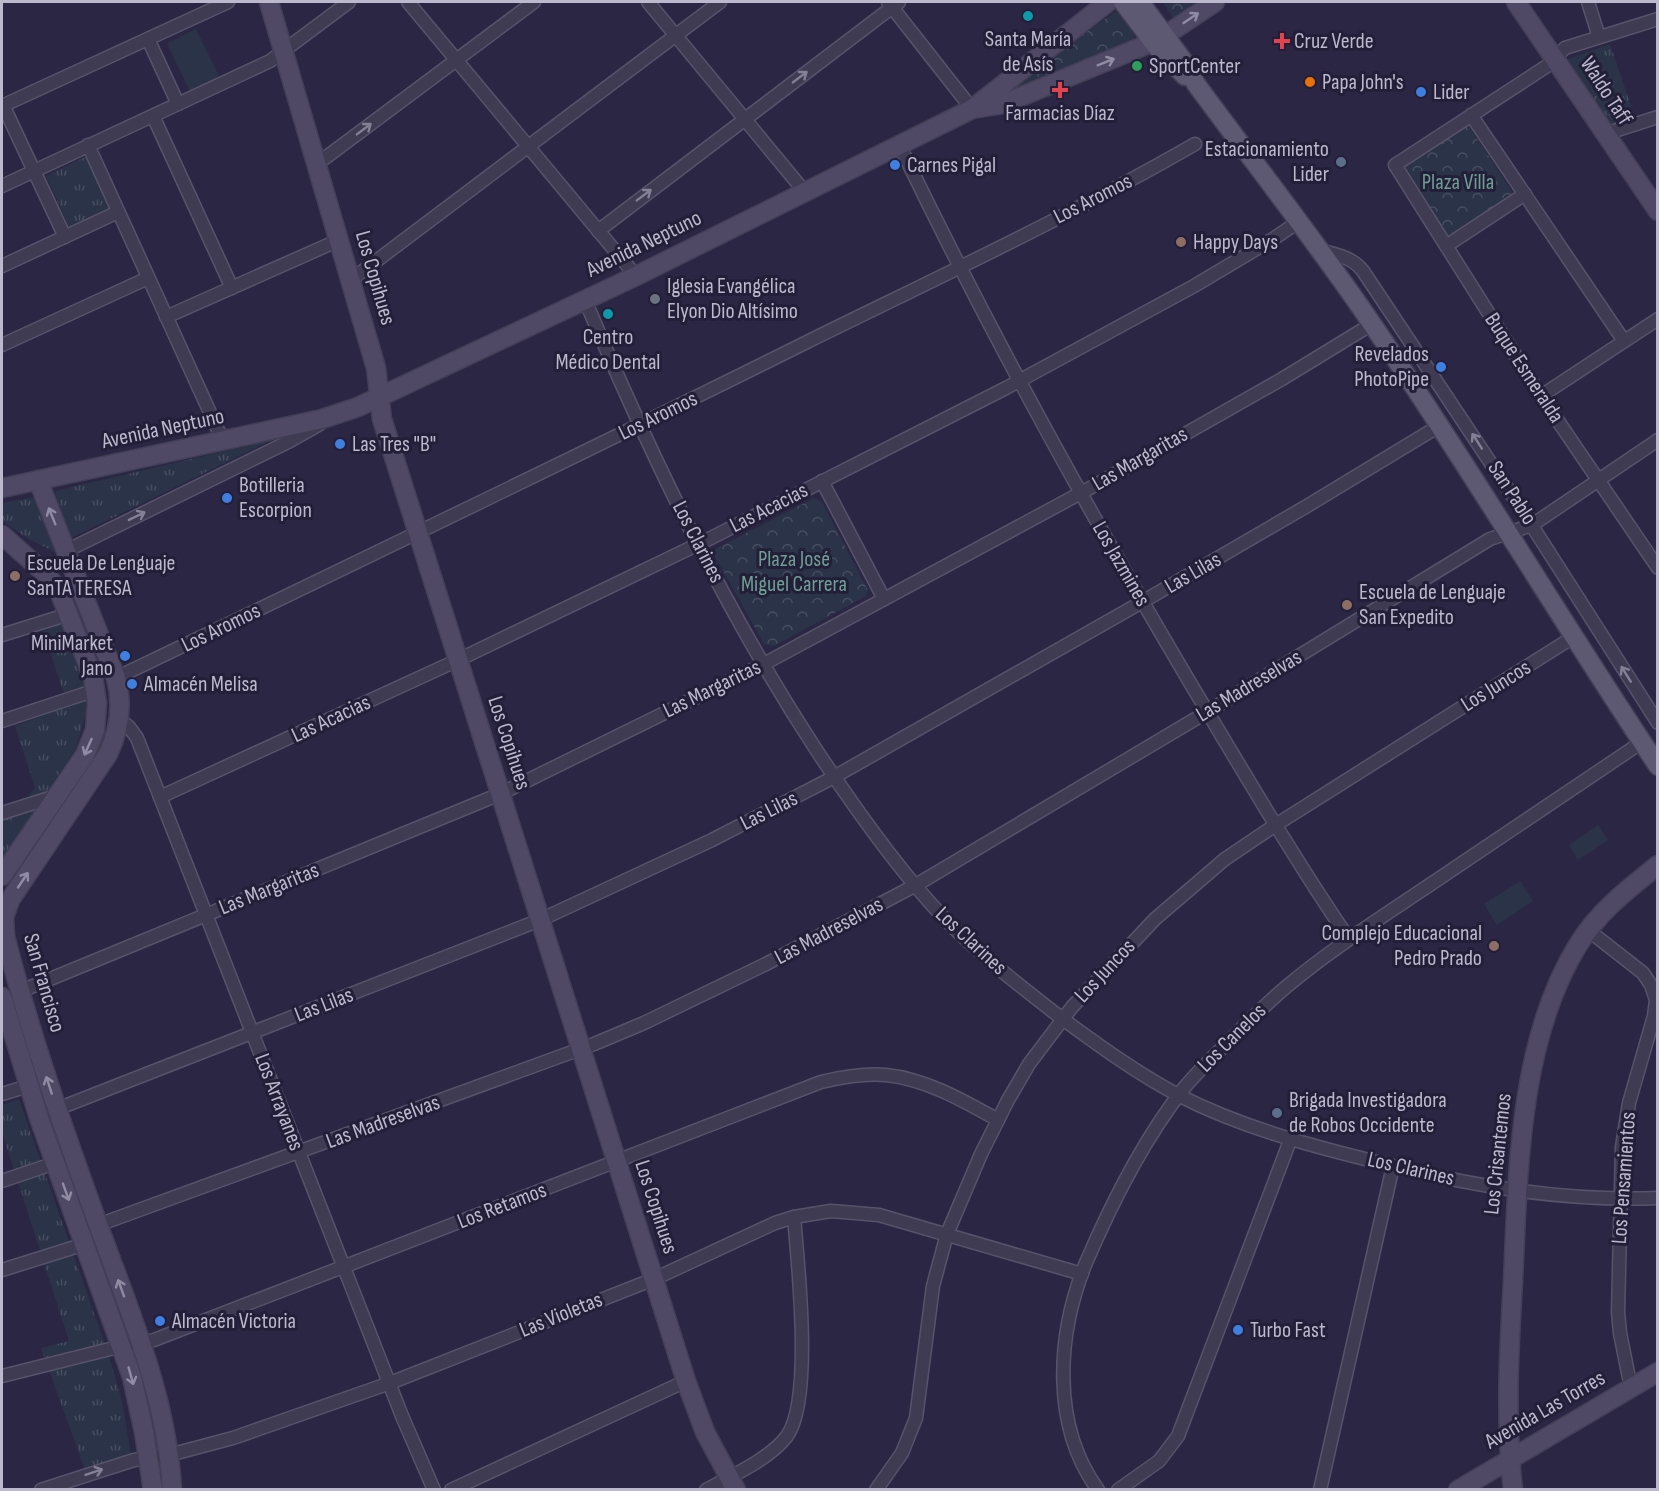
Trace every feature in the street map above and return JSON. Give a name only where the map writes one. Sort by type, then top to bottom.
[{"type":"main road","name":"Los Copihues","points":[[269,2],[379,376],[382,419],[686,1381],[705,1432],[732,1484]]},
{"type":"main road","name":"Avenida Neptuno","points":[[2,489],[335,416],[380,397],[636,276],[972,109],[1108,2]]},
{"type":"main road","name":"San Pablo","points":[[1123,2],[1160,39]]},
{"type":"main road","name":"San Pablo","points":[[1140,2],[1173,66],[1196,84],[1320,250],[1372,324],[1510,533],[1658,766]]},
{"type":"main road","name":"Avenida Neptuno","points":[[972,109],[1003,104],[1160,39],[1215,2]]},
{"type":"main road","name":"Waldo Taff","points":[[1516,2],[1658,211]]},
{"type":"main road","name":"San Francisco","points":[[38,480],[116,678],[120,698],[120,720],[114,743],[105,760],[6,908],[5,936],[57,1109],[141,1343],[160,1405],[169,1455],[172,1490]]},
{"type":"main road","points":[[2,876],[85,755],[97,716],[96,690],[59,591],[46,574],[5,543]]},
{"type":"main road","name":"Los Crisantemos","points":[[1513,1490],[1510,1342],[1517,1191],[1528,1092],[1540,1039],[1563,973],[1588,930],[1609,906],[1658,865]]},
{"type":"main road","name":"San Francisco","points":[[2,997],[28,1086],[122,1346],[140,1409],[153,1490]]},
{"type":"main road","name":"Avenida Las Torres","points":[[1458,1490],[1658,1372]]},
{"type":"street","points":[[65,237],[2,106],[228,2]]},
{"type":"street","points":[[2,186],[270,61],[349,2]]},
{"type":"street","points":[[408,2],[636,276]]},
{"type":"street","points":[[317,164],[534,2]]},
{"type":"street","points":[[648,2],[804,191]]},
{"type":"street","points":[[351,280],[720,2]]},
{"type":"street","name":"Waldo Taff","points":[[1588,2],[1599,37]]},
{"type":"street","points":[[598,231],[892,3],[972,109]]},
{"type":"street","points":[[1624,341],[1471,115],[1546,66],[1565,48],[1658,19]]},
{"type":"street","points":[[148,39],[178,104]]},
{"type":"street","name":"Buque Esmeralda","points":[[1471,115],[1395,165],[1541,396],[1598,481],[1654,555],[1658,568]]},
{"type":"street","points":[[153,116],[232,288]]},
{"type":"street","points":[[1605,134],[1658,117]]},
{"type":"street","name":"Los Jazmines","points":[[899,144],[1020,381],[1142,603],[1274,826],[1349,939]]},
{"type":"street","name":"Los Aromos","points":[[116,678],[640,425],[1079,207],[1195,144]]},
{"type":"street","points":[[88,146],[223,441]]},
{"type":"street","points":[[1446,246],[1525,194]]},
{"type":"street","points":[[2,266],[118,212]]},
{"type":"street","name":"Las Acacias","points":[[160,797],[458,660],[822,482],[1020,381],[1194,286],[1274,239],[1298,222]]},
{"type":"street","points":[[166,317],[339,240]]},
{"type":"street","name":"San Pablo","points":[[1320,250],[1358,264],[1532,525],[1658,723]]},
{"type":"street","points":[[2,345],[148,278]]},
{"type":"street","name":"Los Clarines","points":[[585,300],[640,425],[698,544],[762,665],[834,777],[916,885],[945,920],[992,962],[1062,1018],[1119,1059],[1179,1095],[1219,1113],[1291,1138],[1394,1166],[1517,1191],[1620,1198],[1658,1198]]},
{"type":"street","points":[[1541,396],[1658,319]]},
{"type":"street","name":"Las Margaritas","points":[[21,991],[500,794],[762,665],[1080,493],[1282,379],[1372,324]]},
{"type":"street","name":"Avenida Neptuno","points":[[66,551],[291,441],[335,416]]},
{"type":"street","name":"Las Lilas","points":[[57,1109],[540,920],[660,865],[834,777],[1142,603],[1439,426]]},
{"type":"street","name":"Las Madreselvas","points":[[98,1225],[582,1049],[644,1023],[725,984],[916,885],[1207,712],[1490,539],[1532,525],[1658,440]]},
{"type":"street","points":[[822,482],[884,599]]},
{"type":"street","points":[[2,632],[69,614]]},
{"type":"street","name":"Los Juncos","points":[[876,1490],[902,1453],[916,1418],[933,1286],[947,1234],[998,1120],[1029,1064],[1062,1018],[1140,933],[1168,906],[1225,859],[1575,636]]},
{"type":"street","points":[[2,721],[96,690]]},
{"type":"street","name":"Los Arrayanes","points":[[120,720],[137,738],[434,1490]]},
{"type":"street","name":"Los Canelos","points":[[1098,1490],[1085,1468],[1074,1440],[1064,1394],[1066,1332],[1082,1274],[1094,1243],[1124,1184],[1179,1095],[1270,1001],[1349,939],[1642,742]]},
{"type":"street","points":[[2,813],[56,796]]},
{"type":"street","name":"Los Pensamientos","points":[[1588,930],[1643,973],[1651,985],[1656,1000],[1654,1016],[1633,1085],[1625,1121],[1621,1155],[1618,1312],[1631,1388]]},
{"type":"street","name":"Los Retamos","points":[[2,1376],[154,1340],[821,1082],[857,1076],[887,1075],[908,1079],[953,1096],[998,1120]]},
{"type":"street","points":[[2,1094],[28,1086]]},
{"type":"street","points":[[1118,1490],[1159,1461],[1178,1436],[1291,1138]]},
{"type":"street","points":[[2,1181],[55,1163]]},
{"type":"street","points":[[1320,1490],[1394,1166]]},
{"type":"street","name":"Las Violetas","points":[[41,1490],[148,1457],[169,1455],[247,1434],[390,1383],[654,1279],[775,1223],[794,1217],[831,1211],[863,1212],[895,1219],[1082,1274]]},
{"type":"street","points":[[706,1490],[732,1484],[773,1451],[793,1425],[801,1355],[794,1217]]},
{"type":"street","points":[[2,1270],[85,1244]]},
{"type":"street","points":[[452,1490],[686,1381]]},
{"type":"green space","points":[[1163,2],[1200,2],[1174,20]]},
{"type":"green space","points":[[1115,12],[1120,14],[1135,34],[1134,38],[984,108],[982,106]]},
{"type":"green space","points":[[196,29],[220,78],[190,92],[167,43]]},
{"type":"green space","points":[[1610,44],[1636,120],[1611,129],[1565,60]]},
{"type":"green space","name":"Plaza Villa","points":[[1468,125],[1513,193],[1447,239],[1403,167]]},
{"type":"green space","points":[[87,156],[112,210],[70,229],[46,176]]},
{"type":"green space","points":[[272,440],[69,539],[55,491]]},
{"type":"green space","points":[[36,497],[61,555],[27,538],[2,521],[2,503]]},
{"type":"green space","name":"Plaza José Miguel Carrera","points":[[814,498],[822,502],[868,590],[866,596],[774,646],[764,644],[713,553],[717,548]]},
{"type":"green space","points":[[61,624],[86,678],[88,707],[76,748],[2,859],[2,818],[15,813],[35,788],[15,726],[68,706],[43,631]]},
{"type":"green space","points":[[1598,825],[1608,840],[1578,860],[1569,845]]},
{"type":"green space","points":[[1520,881],[1533,901],[1497,925],[1484,904]]},
{"type":"green space","points":[[19,1099],[112,1365],[123,1406],[131,1456],[85,1470],[41,1348],[69,1341],[2,1132],[2,1105]]},
{"type":"place","name":"Santa María de Asís","points":[[1028,16]]},
{"type":"place","name":"Cruz Verde","points":[[1282,41]]},
{"type":"place","name":"SportCenter","points":[[1137,66]]},
{"type":"place","name":"Papa John's","points":[[1310,82]]},
{"type":"place","name":"Farmacias Díaz","points":[[1060,90]]},
{"type":"place","name":"Lider","points":[[1421,92]]},
{"type":"place","name":"Estacionamiento Lider","points":[[1341,162]]},
{"type":"place","name":"Carnes Pigal","points":[[895,165]]},
{"type":"place","name":"Happy Days","points":[[1181,242]]},
{"type":"place","name":"Iglesia Evangélica Elyon Dio Altísimo","points":[[655,299]]},
{"type":"place","name":"Centro Médico Dental","points":[[608,314]]},
{"type":"place","name":"Revelados PhotoPipe","points":[[1441,367]]},
{"type":"place","name":"Las Tres \"B\"","points":[[340,444]]},
{"type":"place","name":"Botilleria Escorpion","points":[[227,498]]},
{"type":"place","name":"Escuela De Lenguaje SanTA TERESA","points":[[15,576]]},
{"type":"place","name":"Escuela de Lenguaje San Expedito","points":[[1347,605]]},
{"type":"place","name":"MiniMarket Jano","points":[[125,656]]},
{"type":"place","name":"Almacén Melisa","points":[[132,684]]},
{"type":"place","name":"Complejo Educacional Pedro Prado","points":[[1494,946]]},
{"type":"place","name":"Brigada Investigadora de Robos Occidente","points":[[1277,1113]]},
{"type":"place","name":"Almacén Victoria","points":[[160,1321]]},
{"type":"place","name":"Turbo Fast","points":[[1238,1330]]}]
